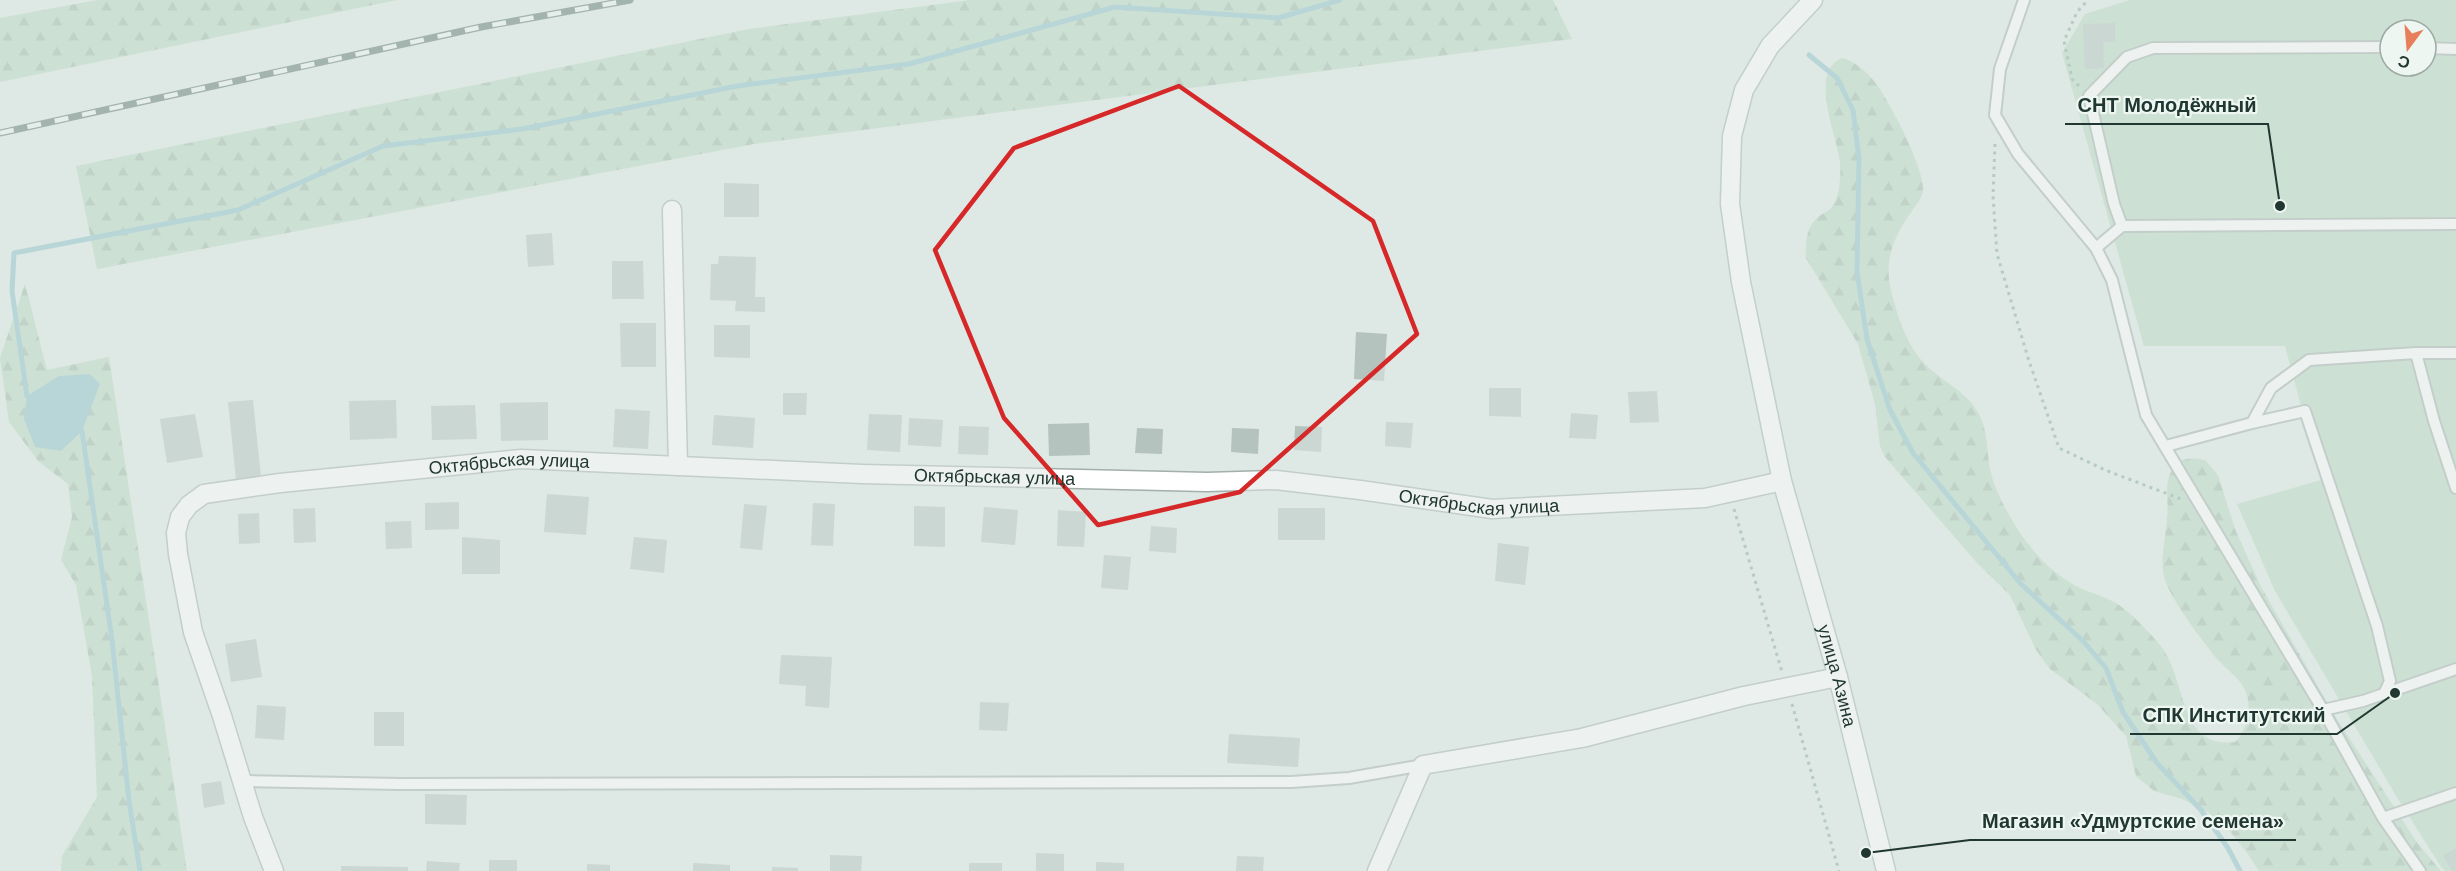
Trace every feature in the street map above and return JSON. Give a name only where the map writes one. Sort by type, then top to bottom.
[{"type":"street","name":"улица Азина","points":[[1813,0],[1770,46],[1744,90],[1732,136],[1730,204],[1741,282],[1782,481],[1838,677],[1886,871]]},
{"type":"street","points":[[672,210],[678,466]]},
{"type":"street","name":"Октябрьская улица","points":[[242,781],[193,632],[178,554],[176,533],[180,517],[189,504],[204,494],[280,483],[521,459],[862,474],[1207,482],[1276,480],[1492,509],[1705,498],[1782,481]]},
{"type":"street","points":[[1377,871],[1423,765],[1582,738],[1744,696],[1838,677]]},
{"type":"street","points":[[242,781],[274,871]]},
{"type":"lane","points":[[2024,0],[2000,69],[1995,115],[2018,154],[2096,248],[2112,280],[2146,415],[2323,710],[2383,818],[2420,871]]},
{"type":"lane","points":[[2122,226],[2114,204],[2089,96],[2127,57],[2153,48],[2378,47]]},
{"type":"lane","points":[[2438,48],[2456,49]]},
{"type":"lane","points":[[2096,248],[2122,226],[2456,224]]},
{"type":"lane","points":[[2252,423],[2271,388],[2309,360],[2416,353],[2456,353]]},
{"type":"lane","points":[[2416,353],[2434,421],[2456,488]]},
{"type":"lane","points":[[2166,447],[2305,411],[2377,626],[2390,681],[2384,694]]},
{"type":"lane","points":[[2323,710],[2384,694],[2456,669]]},
{"type":"lane","points":[[242,781],[400,784],[1291,782],[1349,778],[1423,765]]},
{"type":"lane","points":[[2383,818],[2456,793]]},
{"type":"path","points":[[2088,0],[2077,12],[2064,41],[2072,79],[2089,96]]},
{"type":"path","points":[[1995,115],[1993,196],[1997,254],[2058,448],[2105,470],[2169,495],[2198,501]]},
{"type":"highlighted area","points":[[1179,86],[1373,221],[1417,334],[1240,492],[1098,525],[1004,418],[935,250],[1014,148]]},
{"type":"green space","points":[[97,0],[397,0],[0,82],[0,18]]},
{"type":"green space","points":[[970,0],[1553,0],[1572,39],[754,144],[97,269],[76,166],[749,29]]},
{"type":"green space","points":[[2130,0],[2456,0],[2456,871],[2445,871],[2441,867],[2395,794],[2275,591],[2237,504],[2321,480],[2285,346],[2144,346],[2062,53],[2085,14]]},
{"type":"green space","points":[[1842,58],[1860,67],[1880,90],[1913,152],[1922,181],[1921,197],[1899,231],[1890,257],[1890,286],[1903,328],[1912,347],[1925,364],[1975,407],[1985,430],[1989,466],[1996,490],[2021,535],[2057,574],[2080,588],[2114,602],[2127,611],[2160,645],[2169,660],[2193,724],[2203,735],[2216,741],[2235,742],[2247,720],[2248,701],[2245,689],[2218,660],[2186,618],[2170,592],[2163,572],[2167,487],[2171,471],[2182,460],[2193,458],[2205,460],[2218,475],[2235,529],[2261,587],[2335,716],[2418,844],[2441,871],[2259,871],[2223,823],[2182,799],[2154,791],[2136,776],[2126,736],[2097,704],[2050,669],[2036,650],[2010,595],[1979,565],[1885,457],[1880,446],[1875,404],[1858,344],[1806,258],[1806,242],[1810,226],[1832,207],[1838,192],[1840,162],[1827,106],[1826,90],[1827,76],[1832,65]]},
{"type":"green space","points":[[25,284],[47,370],[109,357],[187,871],[61,871],[62,856],[97,797],[92,676],[76,585],[61,560],[72,517],[68,484],[38,461],[9,422],[0,358]]},
{"type":"water","points":[[90,374],[100,384],[82,431],[61,451],[35,447],[24,419],[27,396],[59,376]]},
{"type":"building","points":[[2115,23],[2115,42],[2103,42],[2104,68],[2085,69],[2083,24]]},
{"type":"building","points":[[724,183],[759,184],[759,217],[724,217]]},
{"type":"building","points":[[552,233],[554,265],[528,267],[526,235]]},
{"type":"building","points":[[719,256],[756,257],[755,297],[765,297],[765,312],[735,311],[736,301],[710,300],[711,264],[718,264]]},
{"type":"building","points":[[612,261],[643,261],[644,299],[612,299]]},
{"type":"building","points":[[620,323],[656,323],[656,367],[621,367]]},
{"type":"building","points":[[714,325],[750,325],[750,358],[714,357]]},
{"type":"building","points":[[1356,332],[1387,334],[1384,381],[1354,379]]},
{"type":"building","points":[[1489,388],[1521,388],[1521,417],[1489,416]]},
{"type":"building","points":[[1657,391],[1659,422],[1630,423],[1628,392]]},
{"type":"building","points":[[783,393],[807,393],[806,415],[783,415]]},
{"type":"building","points":[[253,400],[261,477],[236,479],[228,402]]},
{"type":"building","points":[[396,400],[397,438],[350,440],[349,401]]},
{"type":"building","points":[[548,402],[548,440],[501,441],[500,403]]},
{"type":"building","points":[[475,405],[477,439],[432,440],[431,406]]},
{"type":"building","points":[[615,409],[650,411],[648,449],[613,447]]},
{"type":"building","points":[[1571,413],[1598,415],[1596,439],[1569,438]]},
{"type":"building","points":[[195,414],[203,457],[167,463],[160,419]]},
{"type":"building","points":[[869,414],[902,415],[900,452],[867,450]]},
{"type":"building","points":[[714,415],[755,418],[753,448],[712,445]]},
{"type":"building","points":[[909,418],[943,420],[941,447],[908,445]]},
{"type":"building","points":[[1386,422],[1413,423],[1411,448],[1385,446]]},
{"type":"building","points":[[1089,423],[1090,455],[1049,456],[1048,424]]},
{"type":"building","points":[[959,426],[989,427],[988,455],[958,454]]},
{"type":"building","points":[[1295,426],[1322,427],[1321,452],[1294,450]]},
{"type":"building","points":[[1137,428],[1163,429],[1162,454],[1135,453]]},
{"type":"building","points":[[1232,428],[1259,429],[1258,454],[1231,452]]},
{"type":"building","points":[[547,494],[589,497],[586,535],[544,532]]},
{"type":"building","points":[[459,502],[459,529],[425,530],[425,503]]},
{"type":"building","points":[[813,503],[835,504],[833,546],[811,545]]},
{"type":"building","points":[[744,504],[767,506],[762,550],[740,548]]},
{"type":"building","points":[[914,506],[945,507],[945,547],[914,546]]},
{"type":"building","points":[[984,507],[1018,510],[1015,545],[981,542]]},
{"type":"building","points":[[315,508],[316,542],[294,543],[293,509]]},
{"type":"building","points":[[1278,508],[1325,508],[1325,540],[1278,540]]},
{"type":"building","points":[[1058,510],[1086,512],[1084,547],[1057,546]]},
{"type":"building","points":[[259,513],[260,543],[239,544],[238,514]]},
{"type":"building","points":[[411,521],[412,548],[386,549],[385,522]]},
{"type":"building","points":[[1151,526],[1177,528],[1176,553],[1149,551]]},
{"type":"building","points":[[462,537],[500,540],[500,574],[462,574]]},
{"type":"building","points":[[634,537],[667,540],[664,573],[630,569]]},
{"type":"building","points":[[1498,543],[1529,547],[1525,585],[1495,581]]},
{"type":"building","points":[[1104,555],[1131,557],[1128,590],[1101,588]]},
{"type":"building","points":[[256,639],[262,677],[231,682],[225,644]]},
{"type":"building","points":[[781,655],[832,657],[829,708],[805,706],[806,686],[779,684]]},
{"type":"building","points":[[980,702],[1009,703],[1007,731],[979,730]]},
{"type":"building","points":[[257,705],[286,707],[284,740],[255,738]]},
{"type":"building","points":[[374,712],[404,712],[404,746],[374,746]]},
{"type":"building","points":[[1229,734],[1300,738],[1298,767],[1227,763]]},
{"type":"building","points":[[221,781],[225,804],[204,808],[201,784]]},
{"type":"building","points":[[425,794],[467,795],[466,825],[425,824]]},
{"type":"building","points":[[2456,848],[2456,871],[2452,871],[2443,855]]},
{"type":"building","points":[[1036,853],[1064,854],[1064,871],[1036,871]]},
{"type":"building","points":[[830,855],[862,856],[861,871],[830,871]]},
{"type":"building","points":[[1237,856],[1264,857],[1263,871],[1236,871]]},
{"type":"building","points":[[489,860],[517,860],[517,871],[489,871]]},
{"type":"building","points":[[427,861],[460,863],[459,871],[426,871]]},
{"type":"building","points":[[1096,862],[1124,863],[1124,871],[1096,871]]},
{"type":"building","points":[[693,863],[730,865],[730,871],[693,871]]},
{"type":"building","points":[[969,863],[1002,863],[1002,871],[969,871]]},
{"type":"building","points":[[587,864],[610,865],[610,871],[587,871]]},
{"type":"building","points":[[341,866],[408,867],[408,871],[341,871]]},
{"type":"building","points":[[772,867],[798,868],[798,871],[772,871]]},
{"type":"waterway","points":[[27,396],[12,291],[14,253],[238,210],[383,146],[522,129],[737,86],[909,64],[1115,7],[1278,18],[1340,0]]},
{"type":"waterway","points":[[1809,55],[1837,78],[1853,110],[1859,159],[1857,272],[1867,339],[1890,410],[1913,453],[2021,584],[2083,641],[2106,668],[2123,712],[2157,763],[2201,810],[2228,848],[2240,871]]},
{"type":"waterway","points":[[82,431],[112,640],[129,801],[140,871]]},
{"type":"railway","points":[[0,133],[481,27],[630,0]]},
{"type":"place","name":"СНТ Молодёжный","points":[[2280,206]]},
{"type":"place","name":"СПК Институтский","points":[[2395,693]]},
{"type":"place","name":"Магазин «Удмуртские семена»","points":[[1866,853]]}]
